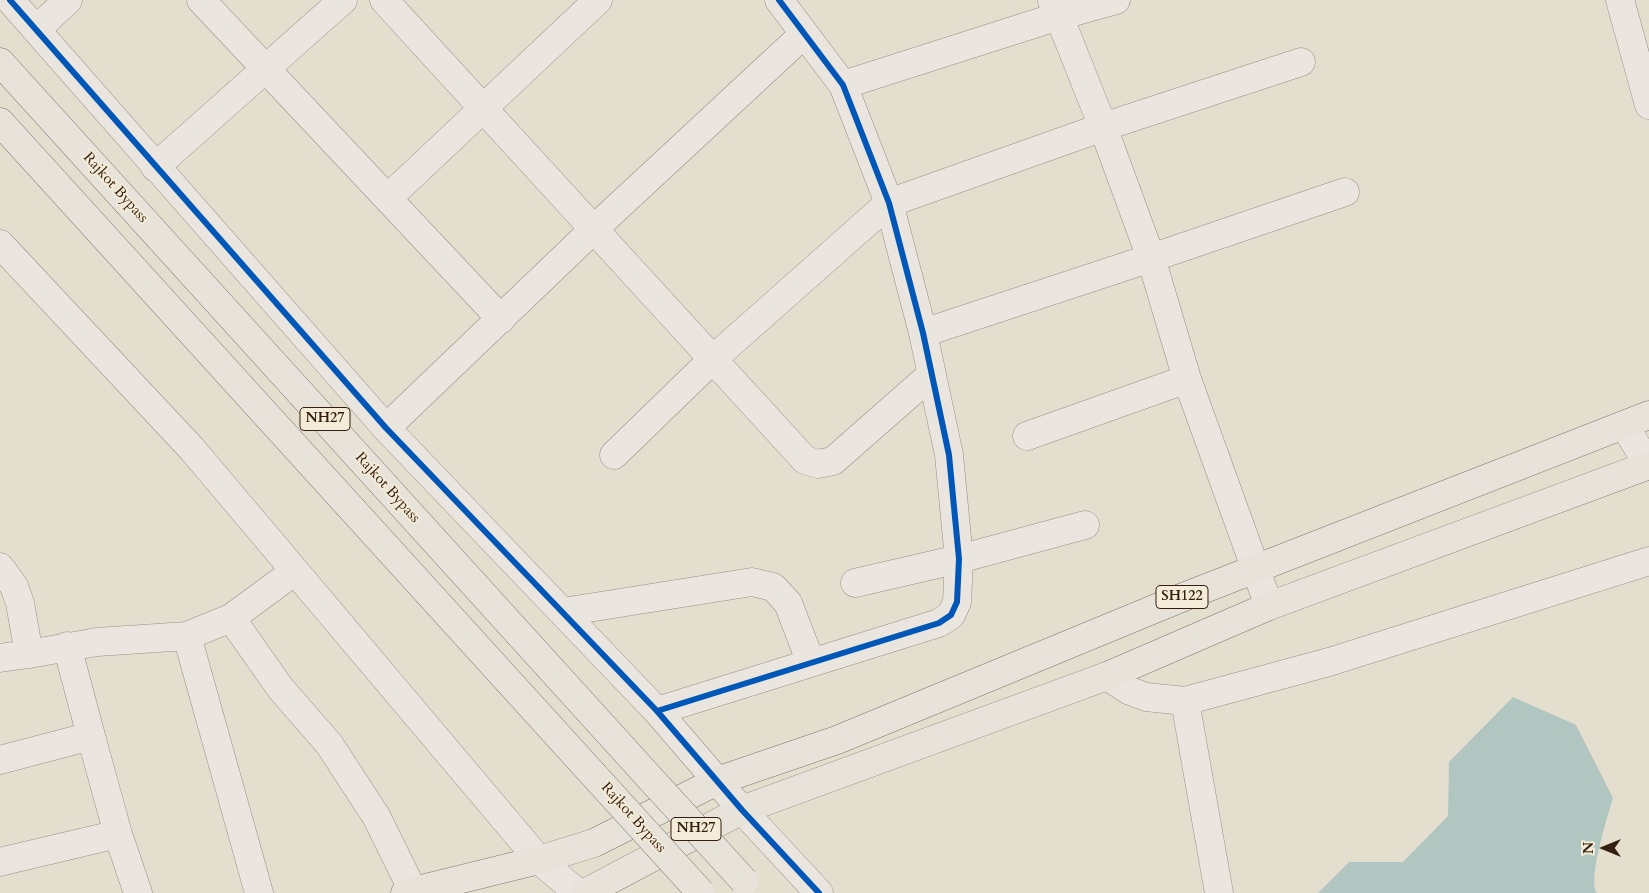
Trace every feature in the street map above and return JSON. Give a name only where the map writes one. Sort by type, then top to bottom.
[{"type":"main road","name":"Rajkot Bypass","points":[[0,62],[749,887]]},
{"type":"main road","name":"Rajkot Bypass","points":[[0,122],[700,893]]},
{"type":"main road","name":"SH122","points":[[717,781],[836,740],[1256,568],[1649,415]]},
{"type":"main road","name":"SH122","points":[[742,810],[1107,676],[1269,606],[1649,465]]},
{"type":"main road","points":[[1472,484],[1488,524]]},
{"type":"main road","points":[[409,892],[539,860],[594,843],[717,781]]},
{"type":"main road","points":[[585,893],[742,810]]},
{"type":"street","points":[[10,0],[386,428],[656,711],[742,810],[819,893]]},
{"type":"street","points":[[37,29],[68,0]]},
{"type":"street","points":[[201,0],[501,319]]},
{"type":"street","points":[[155,167],[343,0]]},
{"type":"street","points":[[384,0],[805,460],[818,464],[833,461],[932,374]]},
{"type":"street","points":[[388,198],[598,0]]},
{"type":"street","points":[[656,711],[939,623],[951,615],[957,602],[959,559],[949,455],[923,333],[889,204],[843,84],[779,0]]},
{"type":"street","points":[[843,84],[1055,8],[1116,0]]},
{"type":"street","points":[[1620,0],[1649,105]]},
{"type":"street","points":[[1055,8],[1103,127],[1151,258],[1187,379],[1269,606]]},
{"type":"street","points":[[386,428],[804,34]]},
{"type":"street","points":[[614,455],[713,359],[889,204],[1103,127],[1302,62]]},
{"type":"street","points":[[923,333],[1345,192]]},
{"type":"street","points":[[0,244],[11,272],[192,450],[539,860],[578,893]]},
{"type":"street","points":[[1027,436],[1187,379]]},
{"type":"street","points":[[1624,425],[1649,465]]},
{"type":"street","points":[[855,582],[959,559],[1085,525]]},
{"type":"street","points":[[1107,676],[1130,691],[1146,697],[1185,702],[1329,662],[1649,561]]},
{"type":"street","points":[[0,567],[14,586],[17,594],[30,654]]},
{"type":"street","points":[[0,658],[97,642],[187,636],[230,618],[295,571]]},
{"type":"street","points":[[563,612],[752,582],[773,587],[788,603],[811,663]]},
{"type":"street","points":[[230,618],[281,689],[329,744],[376,816],[409,892]]},
{"type":"street","points":[[187,636],[259,893]]},
{"type":"street","points":[[67,646],[118,834],[138,893]]},
{"type":"street","points":[[1185,702],[1219,893]]},
{"type":"street","points":[[0,760],[91,736]]},
{"type":"street","points":[[0,862],[118,834]]},
{"type":"water","points":[[1513,697],[1576,725],[1613,798],[1596,862],[1595,886],[1597,893],[1318,893],[1349,862],[1403,862],[1448,816],[1449,762]]},
{"type":"cycle path","points":[[10,0],[386,428],[657,711],[742,810],[819,893]]},
{"type":"cycle path","points":[[657,711],[939,623],[951,615],[957,602],[959,559],[949,455],[923,333],[889,203],[843,85],[779,0]]}]
